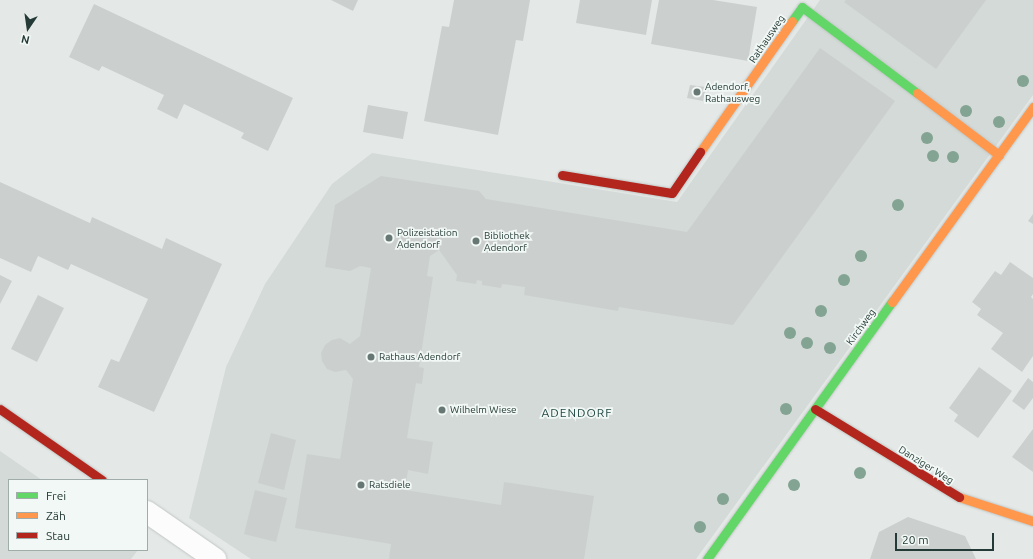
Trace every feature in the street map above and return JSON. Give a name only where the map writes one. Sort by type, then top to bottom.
[{"type":"street","name":"Rathausweg","points":[[562,175],[672,193],[802,7],[999,155]]},
{"type":"street","name":"Kirchweg","points":[[707,559],[1033,107]]},
{"type":"street","points":[[0,409],[101,479]]},
{"type":"street","name":"Danziger Weg","points":[[815,409],[954,495],[1033,521]]},
{"type":"street","points":[[148,513],[215,559]]},
{"type":"shaded area","points":[[820,0],[1033,0],[1033,95],[696,559],[251,559],[189,518],[226,367],[265,284],[332,184],[372,153],[677,202]]},
{"type":"shaded area","points":[[0,451],[41,479],[8,479],[8,551],[137,551],[131,559],[0,559]]},
{"type":"building","points":[[331,0],[358,0],[353,11]]},
{"type":"building","points":[[454,0],[530,0],[523,41],[516,40],[498,135],[424,121],[442,26],[449,27]]},
{"type":"building","points":[[580,0],[652,0],[646,35],[576,23]]},
{"type":"building","points":[[659,0],[713,0],[757,7],[748,61],[651,44]]},
{"type":"building","points":[[846,0],[986,0],[936,69],[844,2]]},
{"type":"building","points":[[94,4],[293,98],[268,151],[241,138],[244,133],[184,104],[177,119],[157,109],[164,95],[102,66],[99,71],[69,57]]},
{"type":"building","points":[[820,48],[895,101],[733,325],[619,307],[618,311],[524,295],[525,287],[502,284],[501,288],[482,285],[482,281],[477,280],[476,284],[456,281],[457,275],[439,250],[430,256],[427,276],[433,277],[419,367],[424,368],[422,384],[416,383],[407,438],[433,442],[428,474],[408,470],[405,490],[501,505],[504,482],[594,496],[584,559],[389,559],[391,544],[295,528],[307,454],[340,459],[353,379],[346,370],[335,372],[327,369],[322,361],[321,353],[325,345],[332,340],[340,338],[350,344],[360,336],[371,268],[360,266],[350,271],[325,267],[335,205],[381,176],[479,191],[486,199],[687,232]]},
{"type":"building","name":"Adendorf, Rathausweg","points":[[690,85],[706,87],[703,101],[687,98]]},
{"type":"building","points":[[368,105],[408,112],[403,139],[363,132]]},
{"type":"building","points":[[0,182],[90,223],[92,217],[162,249],[166,238],[222,264],[154,412],[98,387],[111,359],[119,362],[148,299],[71,264],[68,270],[38,256],[31,272],[0,258]]},
{"type":"building","points":[[1033,214],[1033,224],[1028,221]]},
{"type":"building","points":[[1010,262],[1033,278],[1033,294],[1031,297],[1033,299],[1033,356],[1022,372],[991,349],[1003,333],[977,315],[981,309],[972,302],[995,271],[1001,275]]},
{"type":"building","points":[[0,275],[12,281],[0,304]]},
{"type":"building","points":[[38,295],[64,308],[37,362],[11,349]]},
{"type":"building","points":[[979,367],[1012,391],[978,438],[954,421],[958,415],[949,408]]},
{"type":"building","points":[[1028,378],[1033,382],[1033,398],[1024,410],[1012,401]]},
{"type":"building","points":[[1033,429],[1033,472],[1012,457]]},
{"type":"building","points":[[271,433],[296,440],[284,490],[258,483]]},
{"type":"building","points":[[255,490],[287,498],[276,542],[244,534]]},
{"type":"building","points":[[908,517],[965,536],[976,559],[870,559],[879,532]]},
{"type":"traffic: fast","points":[[792,21],[802,7],[917,93]]},
{"type":"traffic: fast","points":[[707,559],[892,302]]},
{"type":"traffic: slow","points":[[700,152],[792,21]]},
{"type":"traffic: slow","points":[[917,93],[999,155]]},
{"type":"traffic: slow","points":[[892,302],[1033,107]]},
{"type":"traffic: slow","points":[[959,497],[1033,521]]},
{"type":"traffic: jam","points":[[562,175],[672,193],[700,152]]},
{"type":"traffic: jam","points":[[0,409],[101,479]]},
{"type":"traffic: jam","points":[[815,409],[959,497]]},
{"type":"place","name":"Adendorf, Rathausweg","points":[[697,92]]},
{"type":"place","name":"Polizeistation Adendorf","points":[[389,238]]},
{"type":"place","name":"Bibliothek Adendorf","points":[[476,241]]},
{"type":"place","name":"Rathaus Adendorf","points":[[371,357]]},
{"type":"place","name":"Wilhelm Wiese","points":[[442,410]]},
{"type":"place","name":"Ratsdiele","points":[[361,485]]},
{"type":"district","name":"ADENDORF","points":[[577,413]]}]
